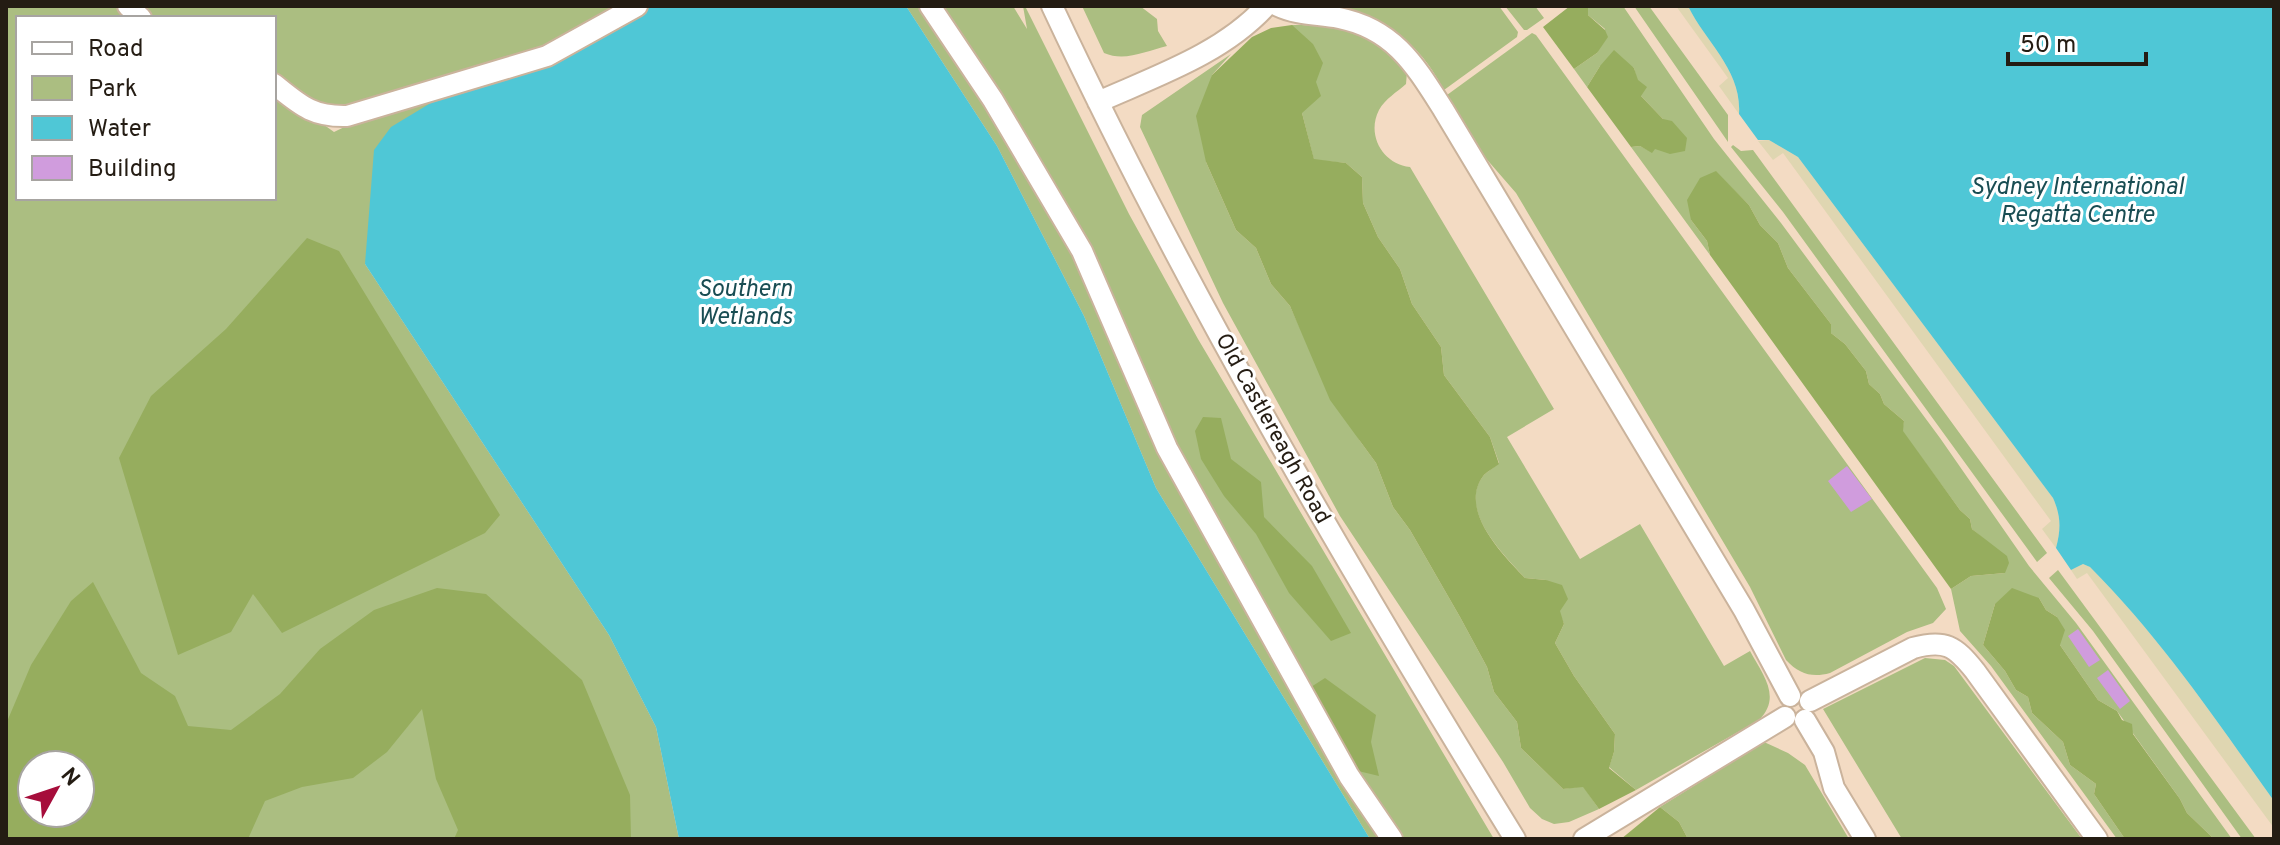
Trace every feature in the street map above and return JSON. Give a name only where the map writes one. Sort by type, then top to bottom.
[{"type":"street","points":[[276,86],[298,104],[322,116],[347,116],[537,60],[594,32],[637,6]]},
{"type":"street","points":[[930,6],[993,100],[1082,251],[1167,448],[1349,776],[1392,839]]},
{"type":"street","name":"Old Castlereagh Road","points":[[1052,6],[1166,236],[1300,482],[1515,839]]},
{"type":"street","points":[[1278,6],[1364,26],[1401,49],[1414,65],[1736,597],[1824,752],[1834,788],[1865,839]]},
{"type":"street","points":[[1098,102],[1203,54],[1252,11]]},
{"type":"street","points":[[1584,839],[1798,709],[1913,648],[1932,643],[1957,650],[1970,664],[2097,839]]},
{"type":"green space","points":[[6,6],[124,6],[133,16],[16,16],[16,200],[276,200],[276,90],[334,132],[361,119],[449,92],[365,264],[609,635],[656,727],[679,839],[6,839]]},
{"type":"green space","points":[[135,6],[629,6],[549,51],[349,108],[315,106],[276,80],[276,16],[148,16]]},
{"type":"green space","points":[[906,6],[924,6],[945,37],[1080,263],[1125,372],[1389,839],[1370,839],[1156,488],[1084,316],[997,146]]},
{"type":"green space","points":[[939,6],[1013,6],[1027,29],[1025,6],[1129,214],[1198,339],[1494,839],[1403,839],[1359,771],[1205,509],[1080,229]]},
{"type":"green space","points":[[1082,6],[1140,6],[1157,19],[1158,31],[1167,46],[1128,56],[1104,53]]},
{"type":"green space","points":[[1320,6],[1499,6],[1518,32],[1517,37],[1444,90],[1420,54],[1393,32],[1378,24]]},
{"type":"green space","points":[[1505,6],[1535,6],[1544,18],[1524,30]]},
{"type":"green space","points":[[1570,6],[1588,6],[1588,15],[1605,30],[1608,37],[1597,53],[1574,69],[1543,27]]},
{"type":"green space","points":[[1588,6],[1623,6],[1714,139],[1781,223],[1940,438],[2029,566],[2076,623],[2232,839],[2214,839],[2187,813],[2117,711],[2098,700],[2060,645],[2057,617],[2046,610],[2039,598],[1995,604],[1983,645],[2016,690],[2028,697],[2032,713],[2063,742],[2070,765],[2096,784],[2094,794],[2125,839],[2117,839],[1991,666],[1960,631],[1951,589],[1971,576],[2005,573],[1984,539],[1972,529],[1970,519],[1960,510],[1902,431],[1904,421],[1884,404],[1880,394],[1869,384],[1866,371],[1845,344],[1831,333],[1831,324],[1788,268],[1778,243],[1760,225],[1749,205],[1716,172],[1691,220],[1707,241],[1710,255],[1631,147],[1640,146],[1652,152],[1663,119],[1641,96],[1634,68],[1627,64],[1600,66],[1587,87],[1574,69],[1597,53],[1605,29],[1588,15]]},
{"type":"green space","points":[[1634,6],[1649,6],[1728,115],[1728,142]]},
{"type":"green space","points":[[1292,25],[1342,29],[1356,34],[1382,48],[1407,72],[1406,84],[1379,110],[1375,120],[1376,138],[1392,160],[1410,167],[1554,409],[1507,437],[1580,559],[1640,524],[1724,666],[1750,651],[1765,677],[1769,703],[1759,720],[1636,790],[1609,767],[1615,734],[1555,643],[1564,624],[1546,580],[1525,578],[1495,544],[1479,516],[1477,488],[1484,475],[1499,463],[1490,437],[1444,375],[1441,347],[1412,304],[1400,269],[1378,237],[1363,203],[1362,177],[1346,163],[1314,160],[1302,113]]},
{"type":"green space","points":[[1292,25],[1313,44],[1323,63],[1316,82],[1321,96],[1302,113],[1314,159],[1346,163],[1362,177],[1363,203],[1378,237],[1400,269],[1412,304],[1441,347],[1444,375],[1490,437],[1499,464],[1484,475],[1477,488],[1476,502],[1486,531],[1525,578],[1562,585],[1568,599],[1560,611],[1564,624],[1555,643],[1615,734],[1609,768],[1636,790],[1599,809],[1583,787],[1563,789],[1521,748],[1517,722],[1494,692],[1487,667],[1460,617],[1410,530],[1393,507],[1376,463],[1330,400],[1290,306],[1271,284],[1256,248],[1236,230],[1206,162],[1196,116],[1212,75],[1252,37],[1271,28]]},
{"type":"green space","points":[[1532,33],[1937,588],[1946,609],[1933,623],[1907,632],[1830,673],[1806,674],[1786,660],[1750,587],[1516,193],[1483,155],[1447,95]]},
{"type":"green space","points":[[1614,50],[1634,68],[1638,80],[1647,87],[1641,96],[1663,119],[1672,121],[1687,138],[1685,151],[1670,154],[1655,149],[1652,153],[1640,146],[1631,147],[1587,87]]},
{"type":"green space","points":[[1231,54],[1212,75],[1206,162],[1236,230],[1256,248],[1271,284],[1290,306],[1318,368],[1376,463],[1393,507],[1410,530],[1460,617],[1487,667],[1494,692],[1517,722],[1521,748],[1563,789],[1583,786],[1599,809],[1569,822],[1554,824],[1542,819],[1530,808],[1503,762],[1340,516],[1223,303],[1140,127],[1142,115]]},
{"type":"green space","points":[[1733,145],[1741,151],[1753,150],[2047,553],[2037,562],[1783,212],[1731,147]]},
{"type":"green space","points":[[1716,171],[1749,205],[1760,225],[1778,243],[1788,268],[1831,324],[1831,333],[1845,344],[1866,371],[1869,384],[1880,394],[1884,404],[1904,421],[1903,431],[1960,510],[1970,519],[1972,529],[2007,556],[2009,563],[2005,573],[1971,576],[1951,589],[1710,255],[1707,241],[1691,220],[1687,200],[1700,178]]},
{"type":"green space","points":[[307,238],[339,251],[500,515],[485,533],[282,633],[253,594],[231,632],[178,655],[119,458],[151,396],[226,329]]},
{"type":"green space","points":[[1203,417],[1221,418],[1231,459],[1261,482],[1264,517],[1312,566],[1351,633],[1331,641],[1289,593],[1256,534],[1224,496],[1201,459],[1195,431]]},
{"type":"green space","points":[[2058,570],[2256,839],[2242,839],[2093,631],[2049,578]]},
{"type":"green space","points":[[93,582],[141,673],[175,696],[188,726],[231,730],[280,694],[320,649],[374,610],[437,588],[486,594],[582,680],[630,795],[631,839],[454,839],[458,830],[436,779],[422,709],[387,752],[353,778],[302,787],[265,801],[248,839],[6,839],[6,724],[31,665],[71,601]]},
{"type":"green space","points":[[2012,588],[2039,598],[2046,610],[2057,617],[2065,630],[2060,645],[2098,700],[2117,711],[2122,720],[2132,724],[2133,734],[2187,813],[2214,839],[2125,839],[2094,794],[2096,784],[2070,765],[2063,742],[2032,713],[2028,697],[2016,690],[1983,645],[1995,604]]},
{"type":"green space","points":[[1925,658],[1945,660],[1954,666],[2082,839],[1902,839],[1823,709]]},
{"type":"green space","points":[[1325,678],[1376,715],[1371,742],[1379,776],[1354,770],[1312,710],[1311,687]]},
{"type":"green space","points":[[1764,742],[1805,765],[1849,839],[1688,839],[1679,822],[1660,807]]},
{"type":"green space","points":[[1660,807],[1679,822],[1688,839],[1621,839]]},
{"type":"sand","points":[[1676,6],[1688,6],[1729,70],[1735,84],[1739,114],[1719,86],[1728,78]]},
{"type":"sand","points":[[1769,140],[1798,157],[2053,498],[2059,523],[2056,548],[2042,529],[2051,521],[1783,153],[1773,160],[1758,141]]},
{"type":"sand","points":[[2083,564],[2090,567],[2141,622],[2209,710],[2274,801],[2274,828],[2087,573],[2077,579],[2071,570]]},
{"type":"water","name":"Southern Wetlands","points":[[645,6],[906,6],[997,146],[1084,316],[1156,488],[1370,839],[679,839],[656,727],[609,635],[365,264],[374,150],[391,127],[449,92]]},
{"type":"water","name":"Sydney International Regatta Centre","points":[[1688,6],[2271,6],[2274,10],[2274,801],[2141,622],[2090,567],[2083,564],[2071,570],[2056,548],[2059,523],[2053,498],[1798,157],[1769,140],[1758,140],[1739,114],[1735,84],[1729,70]]},
{"type":"building","points":[[1847,466],[1872,499],[1851,512],[1828,481]]},
{"type":"building","points":[[2078,629],[2100,660],[2089,667],[2068,636]]},
{"type":"building","points":[[2108,670],[2130,701],[2120,709],[2097,678]]}]
